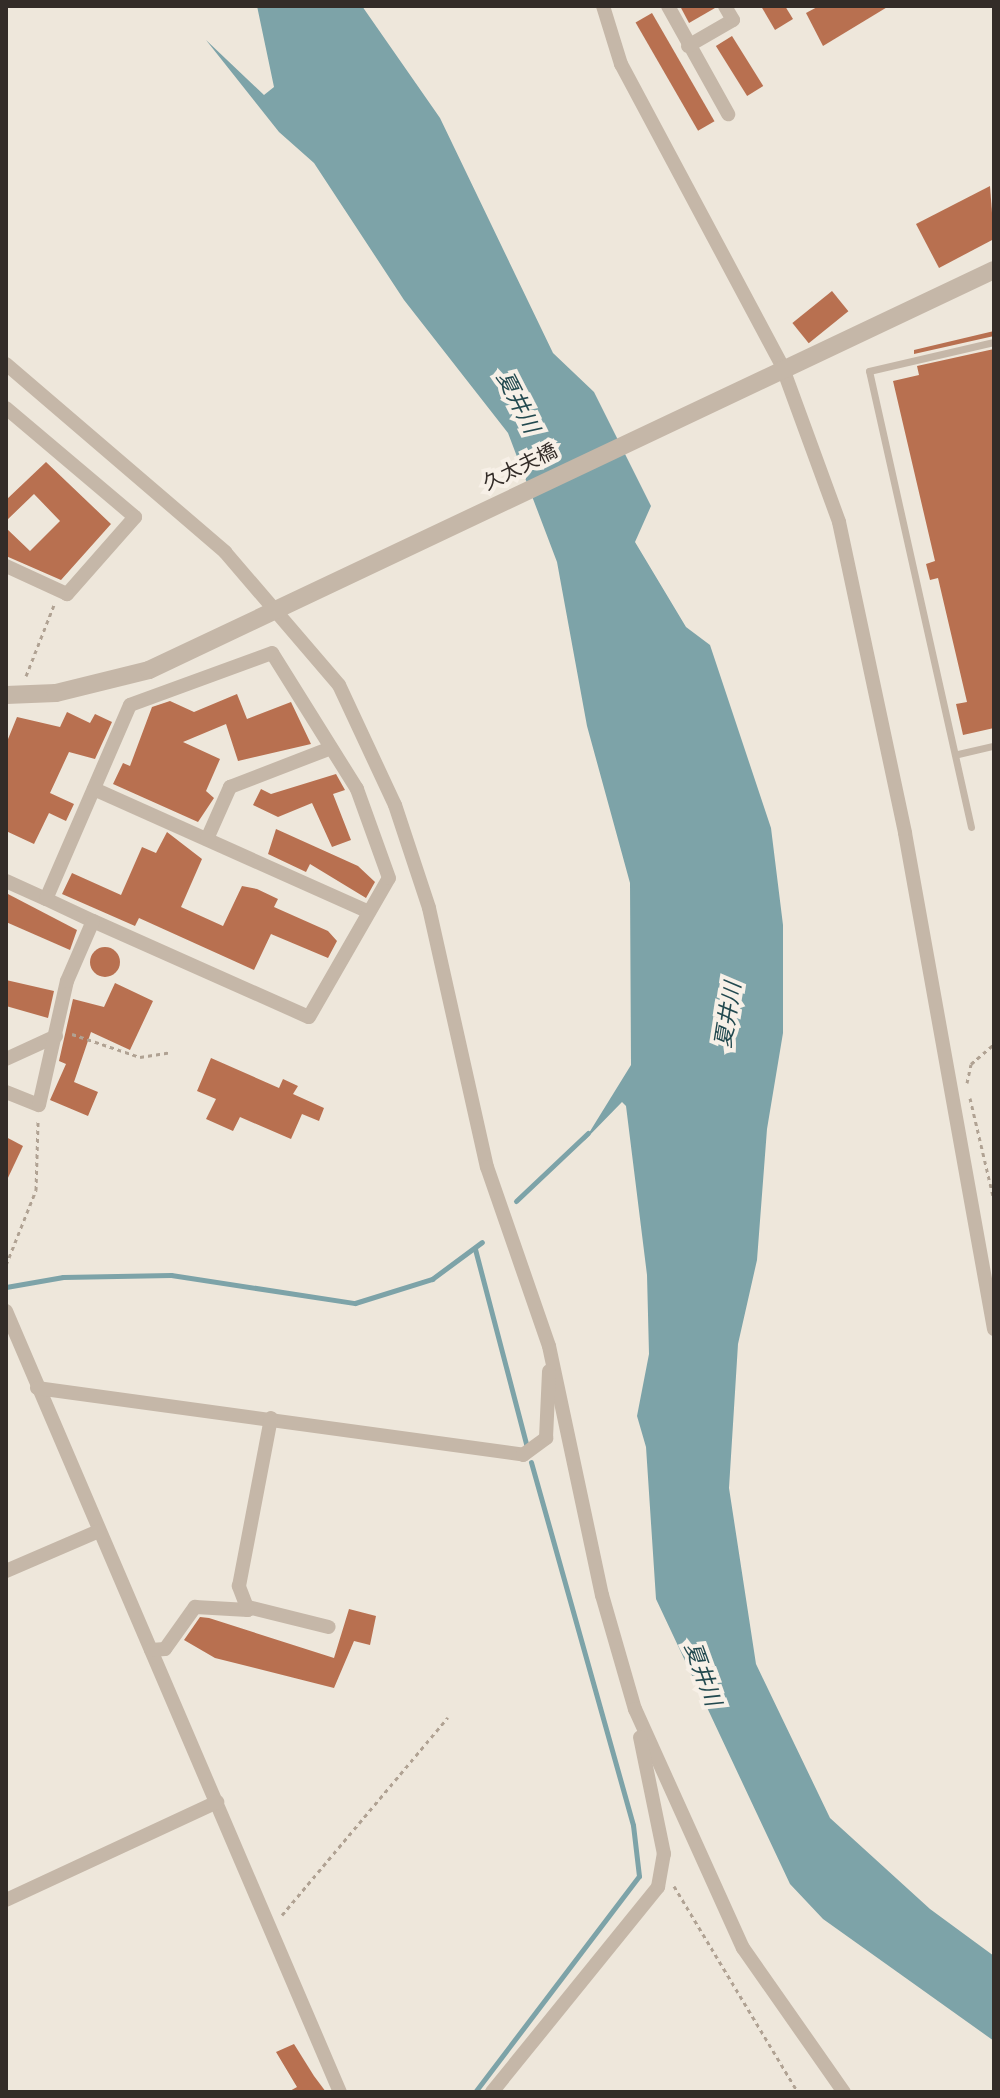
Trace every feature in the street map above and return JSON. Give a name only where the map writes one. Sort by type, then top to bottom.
[{"type":"street","points":[[603,6],[621,64],[778,368],[839,522],[993,1308],[994,1329]]},
{"type":"street","points":[[668,6],[728,114]]},
{"type":"street","points":[[688,46],[733,20],[725,6]]},
{"type":"street","name":"久太夫橋","points":[[12,695],[82,689],[149,670],[778,368],[994,270]]},
{"type":"street","points":[[6,364],[110,449],[282,605],[339,685],[395,805],[429,908],[487,1167],[549,1346],[602,1595],[635,1709],[665,1870],[492,2092]]},
{"type":"street","points":[[6,408],[135,517],[67,594],[6,566]]},
{"type":"street","points":[[6,881],[93,921],[309,1017],[389,878],[357,789],[272,653],[130,705],[46,899]]},
{"type":"street","points":[[207,839],[230,787],[331,748]]},
{"type":"street","points":[[94,789],[369,912]]},
{"type":"street","points":[[6,1092],[39,1105],[56,1032],[93,921]]},
{"type":"street","points":[[6,1059],[56,1032]]},
{"type":"street","points":[[6,1311],[340,2092]]},
{"type":"street","points":[[37,1388],[533,1453],[546,1438],[549,1346]]},
{"type":"street","points":[[248,1607],[239,1586],[271,1418]]},
{"type":"street","points":[[6,1571],[99,1531]]},
{"type":"street","points":[[151,1650],[165,1649],[195,1607],[235,1614],[248,1607],[329,1627]]},
{"type":"street","points":[[635,1709],[743,1948],[844,2092]]},
{"type":"street","points":[[6,1900],[217,1802]]},
{"type":"lane","points":[[971,827],[958,754],[869,371],[994,342]]},
{"type":"lane","points":[[958,754],[994,746]]},
{"type":"path","points":[[12,695],[59,591]]},
{"type":"path","points":[[56,1032],[140,1057],[171,1052]]},
{"type":"path","points":[[994,1044],[971,1064],[967,1085],[994,1200]]},
{"type":"path","points":[[6,1265],[36,1190],[39,1105]]},
{"type":"path","points":[[272,1927],[448,1717]]},
{"type":"path","points":[[665,1870],[798,2092]]},
{"type":"water","name":"夏井川","points":[[257,6],[362,6],[440,118],[553,353],[594,392],[651,506],[635,542],[686,627],[710,645],[771,828],[783,925],[783,1033],[767,1129],[757,1260],[738,1344],[729,1488],[756,1664],[830,1818],[930,1909],[994,1956],[994,2041],[823,1919],[790,1884],[656,1599],[646,1447],[637,1416],[649,1354],[647,1275],[626,1106],[622,1102],[584,1141],[631,1065],[630,883],[587,726],[557,562],[508,433],[404,300],[314,163],[279,132],[206,40],[264,95],[274,87]]},
{"type":"building","points":[[680,6],[715,6],[715,8],[689,23]]},
{"type":"building","points":[[761,6],[785,6],[793,19],[775,30]]},
{"type":"building","points":[[819,6],[889,6],[823,46],[806,13]]},
{"type":"building","points":[[652,13],[714,121],[698,131],[636,22]]},
{"type":"building","points":[[732,36],[763,86],[747,96],[716,46]]},
{"type":"building","points":[[990,186],[994,239],[939,268],[916,224]]},
{"type":"building","points":[[832,291],[848,311],[809,343],[792,323]]},
{"type":"building","points":[[994,331],[994,336],[914,354],[914,350]]},
{"type":"building","points":[[994,349],[994,728],[963,735],[956,704],[967,702],[938,578],[930,580],[926,564],[935,561],[893,381],[919,375],[917,366]]},
{"type":"building","points":[[46,462],[111,524],[61,580],[6,556],[6,528],[30,551],[60,521],[34,494],[6,521],[6,500]]},
{"type":"building","points":[[237,694],[247,719],[291,702],[311,744],[238,761],[226,724],[183,742],[220,759],[206,791],[214,798],[198,822],[113,784],[123,763],[130,766],[152,707],[170,701],[194,712]]},
{"type":"building","points":[[67,712],[90,723],[95,714],[112,722],[95,759],[69,752],[50,793],[74,804],[66,821],[49,813],[34,844],[6,831],[6,744],[17,717],[60,727]]},
{"type":"building","points":[[336,774],[345,790],[333,794],[351,840],[332,847],[312,803],[278,817],[253,805],[261,789],[271,794]]},
{"type":"building","points":[[276,829],[358,866],[375,882],[366,898],[310,864],[306,872],[268,854]]},
{"type":"building","points":[[167,832],[202,859],[181,907],[223,926],[242,886],[257,889],[278,899],[274,907],[328,931],[337,941],[328,958],[271,934],[254,970],[139,918],[135,926],[62,894],[72,873],[121,895],[142,847],[156,853]]},
{"type":"building","points":[[6,893],[77,930],[70,950],[6,922]]},
{"type":"building","points":[[105,947],[115,952],[120,962],[115,972],[105,977],[95,972],[90,962],[95,952]]},
{"type":"building","points":[[6,980],[54,991],[48,1018],[6,1006]]},
{"type":"building","points":[[115,983],[153,1001],[130,1050],[91,1032],[74,1082],[98,1092],[88,1116],[50,1100],[66,1064],[59,1061],[73,999],[104,1007]]},
{"type":"building","points":[[211,1058],[279,1088],[283,1079],[298,1086],[293,1094],[324,1108],[319,1121],[302,1114],[291,1139],[240,1117],[233,1131],[206,1119],[216,1099],[197,1091]]},
{"type":"building","points":[[6,1137],[23,1146],[6,1182]]},
{"type":"building","points":[[349,1609],[376,1616],[370,1645],[354,1641],[334,1688],[215,1658],[184,1640],[200,1617],[209,1618],[334,1658]]},
{"type":"building","points":[[294,2044],[326,2092],[288,2092],[297,2087],[276,2052]]},
{"type":"waterway","points":[[516,1201],[588,1133]]},
{"type":"waterway","points":[[6,1287],[63,1277],[171,1275],[355,1303],[432,1279],[482,1242]]},
{"type":"waterway","points":[[475,1249],[527,1447]]},
{"type":"waterway","points":[[475,2092],[639,1876],[633,1825],[531,1462]]}]
